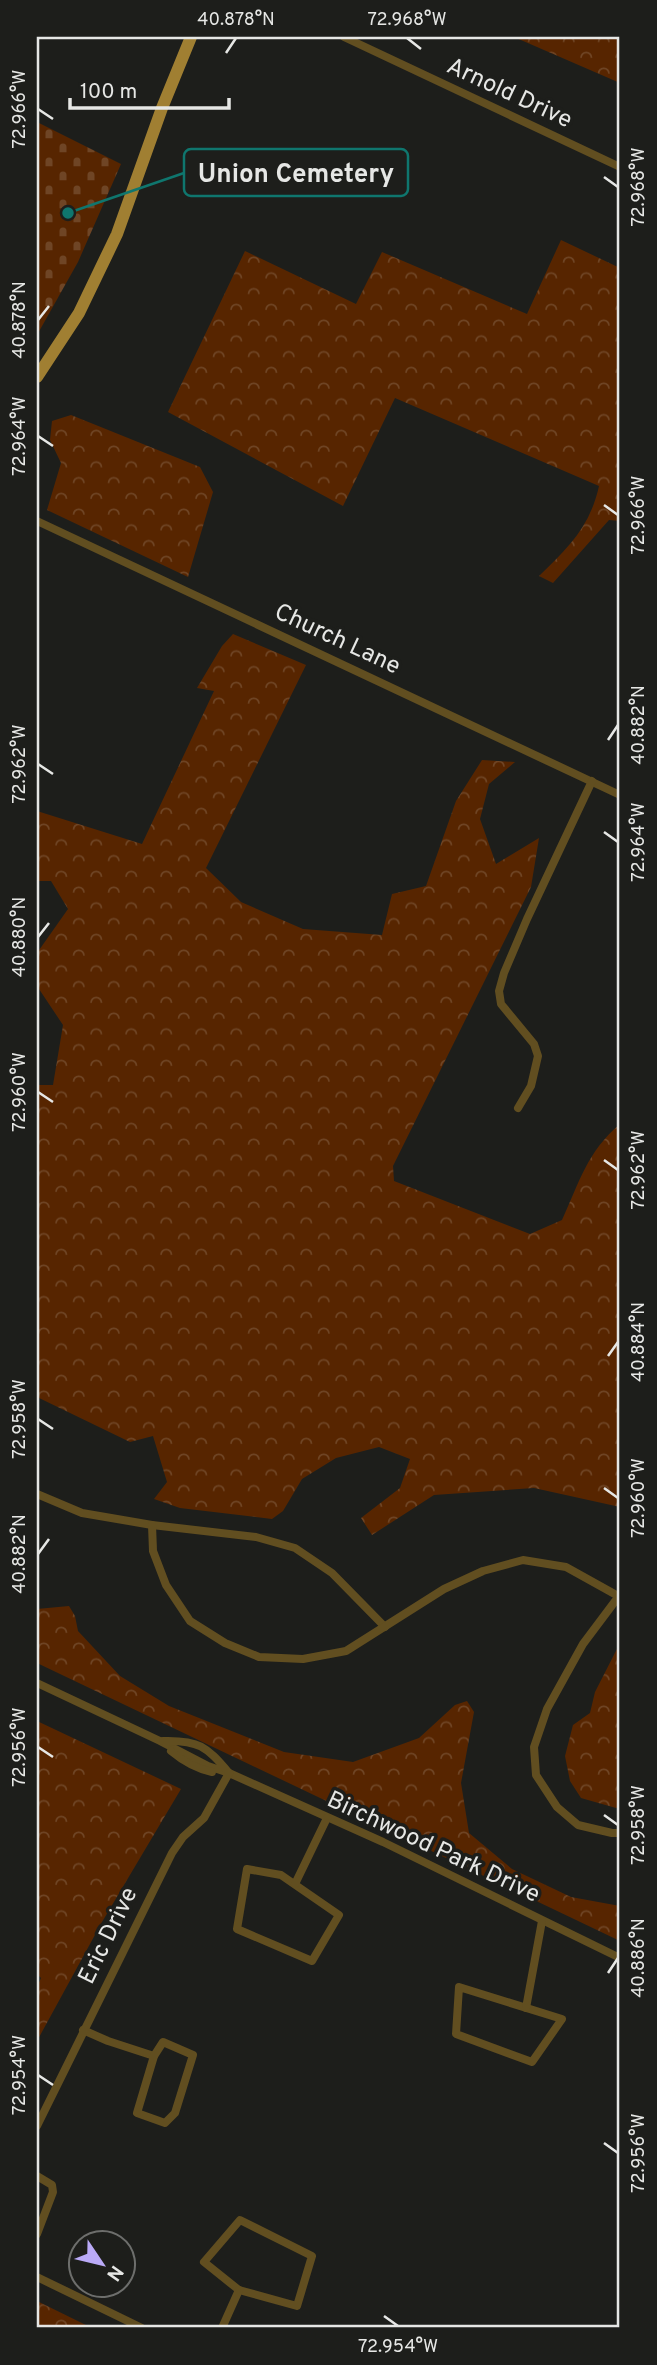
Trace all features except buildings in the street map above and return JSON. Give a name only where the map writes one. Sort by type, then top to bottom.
[{"type":"main road","points":[[37,377],[79,313],[117,234],[190,37]]},
{"type":"street","name":"Arnold Drive","points":[[344,37],[620,167]]},
{"type":"street","name":"Church Lane","points":[[37,521],[620,795]]},
{"type":"street","points":[[518,1108],[531,1086],[538,1056],[534,1044],[501,1003],[501,982],[527,919],[593,781]]},
{"type":"street","points":[[37,1494],[82,1513],[152,1525],[256,1537],[295,1548],[332,1573],[385,1627]]},
{"type":"street","points":[[152,1525],[153,1551],[166,1585],[190,1620],[225,1643],[259,1657],[303,1659],[346,1651],[453,1584],[482,1570],[523,1560],[566,1567],[620,1596],[583,1644],[553,1698],[534,1747],[536,1775],[557,1807],[578,1825],[620,1833]]},
{"type":"street","name":"Birchwood Park Drive","points":[[37,1683],[160,1741],[180,1758],[195,1766],[208,1772],[229,1773],[383,1842],[620,1958]]},
{"type":"street","name":"Birchwood Park Drive","points":[[160,1741],[187,1740],[211,1751],[229,1773]]},
{"type":"street","name":"Eric Drive","points":[[37,2126],[176,1845],[204,1818],[229,1773]]},
{"type":"street","points":[[295,1884],[327,1818]]},
{"type":"street","points":[[247,1869],[281,1875],[295,1884],[339,1915],[312,1961],[237,1929],[247,1869]]},
{"type":"street","points":[[526,2008],[542,1921]]},
{"type":"street","points":[[459,1987],[526,2008],[562,2019],[532,2062],[456,2034],[459,1987]]},
{"type":"street","points":[[83,2030],[154,2056]]},
{"type":"street","points":[[163,2042],[193,2055],[175,2113],[165,2123],[137,2113],[154,2056],[163,2042]]},
{"type":"street","points":[[37,2176],[52,2185],[53,2192],[37,2234]]},
{"type":"street","points":[[240,2220],[312,2256],[297,2306],[239,2290],[204,2262],[240,2220]]},
{"type":"street","points":[[37,2277],[142,2328]]},
{"type":"street","points":[[222,2328],[239,2290]]},
{"type":"green space","points":[[514,37],[620,37],[620,83]]},
{"type":"green space","points":[[37,122],[121,164],[78,262],[37,335]]},
{"type":"green space","points":[[561,240],[620,268],[620,521],[609,520],[553,583],[539,576],[584,525],[599,486],[395,398],[343,506],[168,412],[245,251],[356,304],[382,252],[527,314]]},
{"type":"green space","points":[[71,415],[200,467],[213,492],[188,577],[47,510],[61,463],[50,440],[52,421]]},
{"type":"green space","points":[[233,634],[306,665],[206,868],[241,902],[303,929],[382,935],[392,894],[426,886],[456,801],[482,760],[515,762],[489,784],[480,819],[496,864],[539,838],[531,887],[393,1166],[394,1181],[530,1234],[562,1220],[592,1156],[620,1124],[620,1507],[534,1488],[434,1495],[372,1535],[361,1518],[400,1488],[410,1459],[379,1447],[336,1458],[302,1479],[283,1511],[272,1519],[180,1508],[154,1499],[167,1482],[153,1436],[130,1442],[37,1397],[37,1085],[53,1085],[63,1025],[37,986],[37,953],[68,909],[51,881],[37,881],[37,811],[142,844],[214,691],[197,688],[222,646]]},
{"type":"green space","points":[[69,1606],[75,1616],[78,1631],[120,1676],[169,1706],[284,1752],[353,1762],[419,1738],[455,1705],[467,1701],[474,1712],[461,1783],[469,1833],[512,1869],[571,1897],[620,1906],[620,1941],[37,1663],[37,1609]]},
{"type":"green space","points":[[620,1643],[620,1807],[616,1808],[581,1798],[570,1781],[565,1756],[573,1725],[590,1713],[595,1692]]},
{"type":"green space","points":[[37,1721],[181,1789],[102,1922],[37,2041],[37,1987],[41,1978],[37,1974]]},
{"type":"green space","points":[[37,2301],[92,2328],[37,2328]]},
{"type":"place","name":"Union Cemetery","points":[[68,213]]}]
